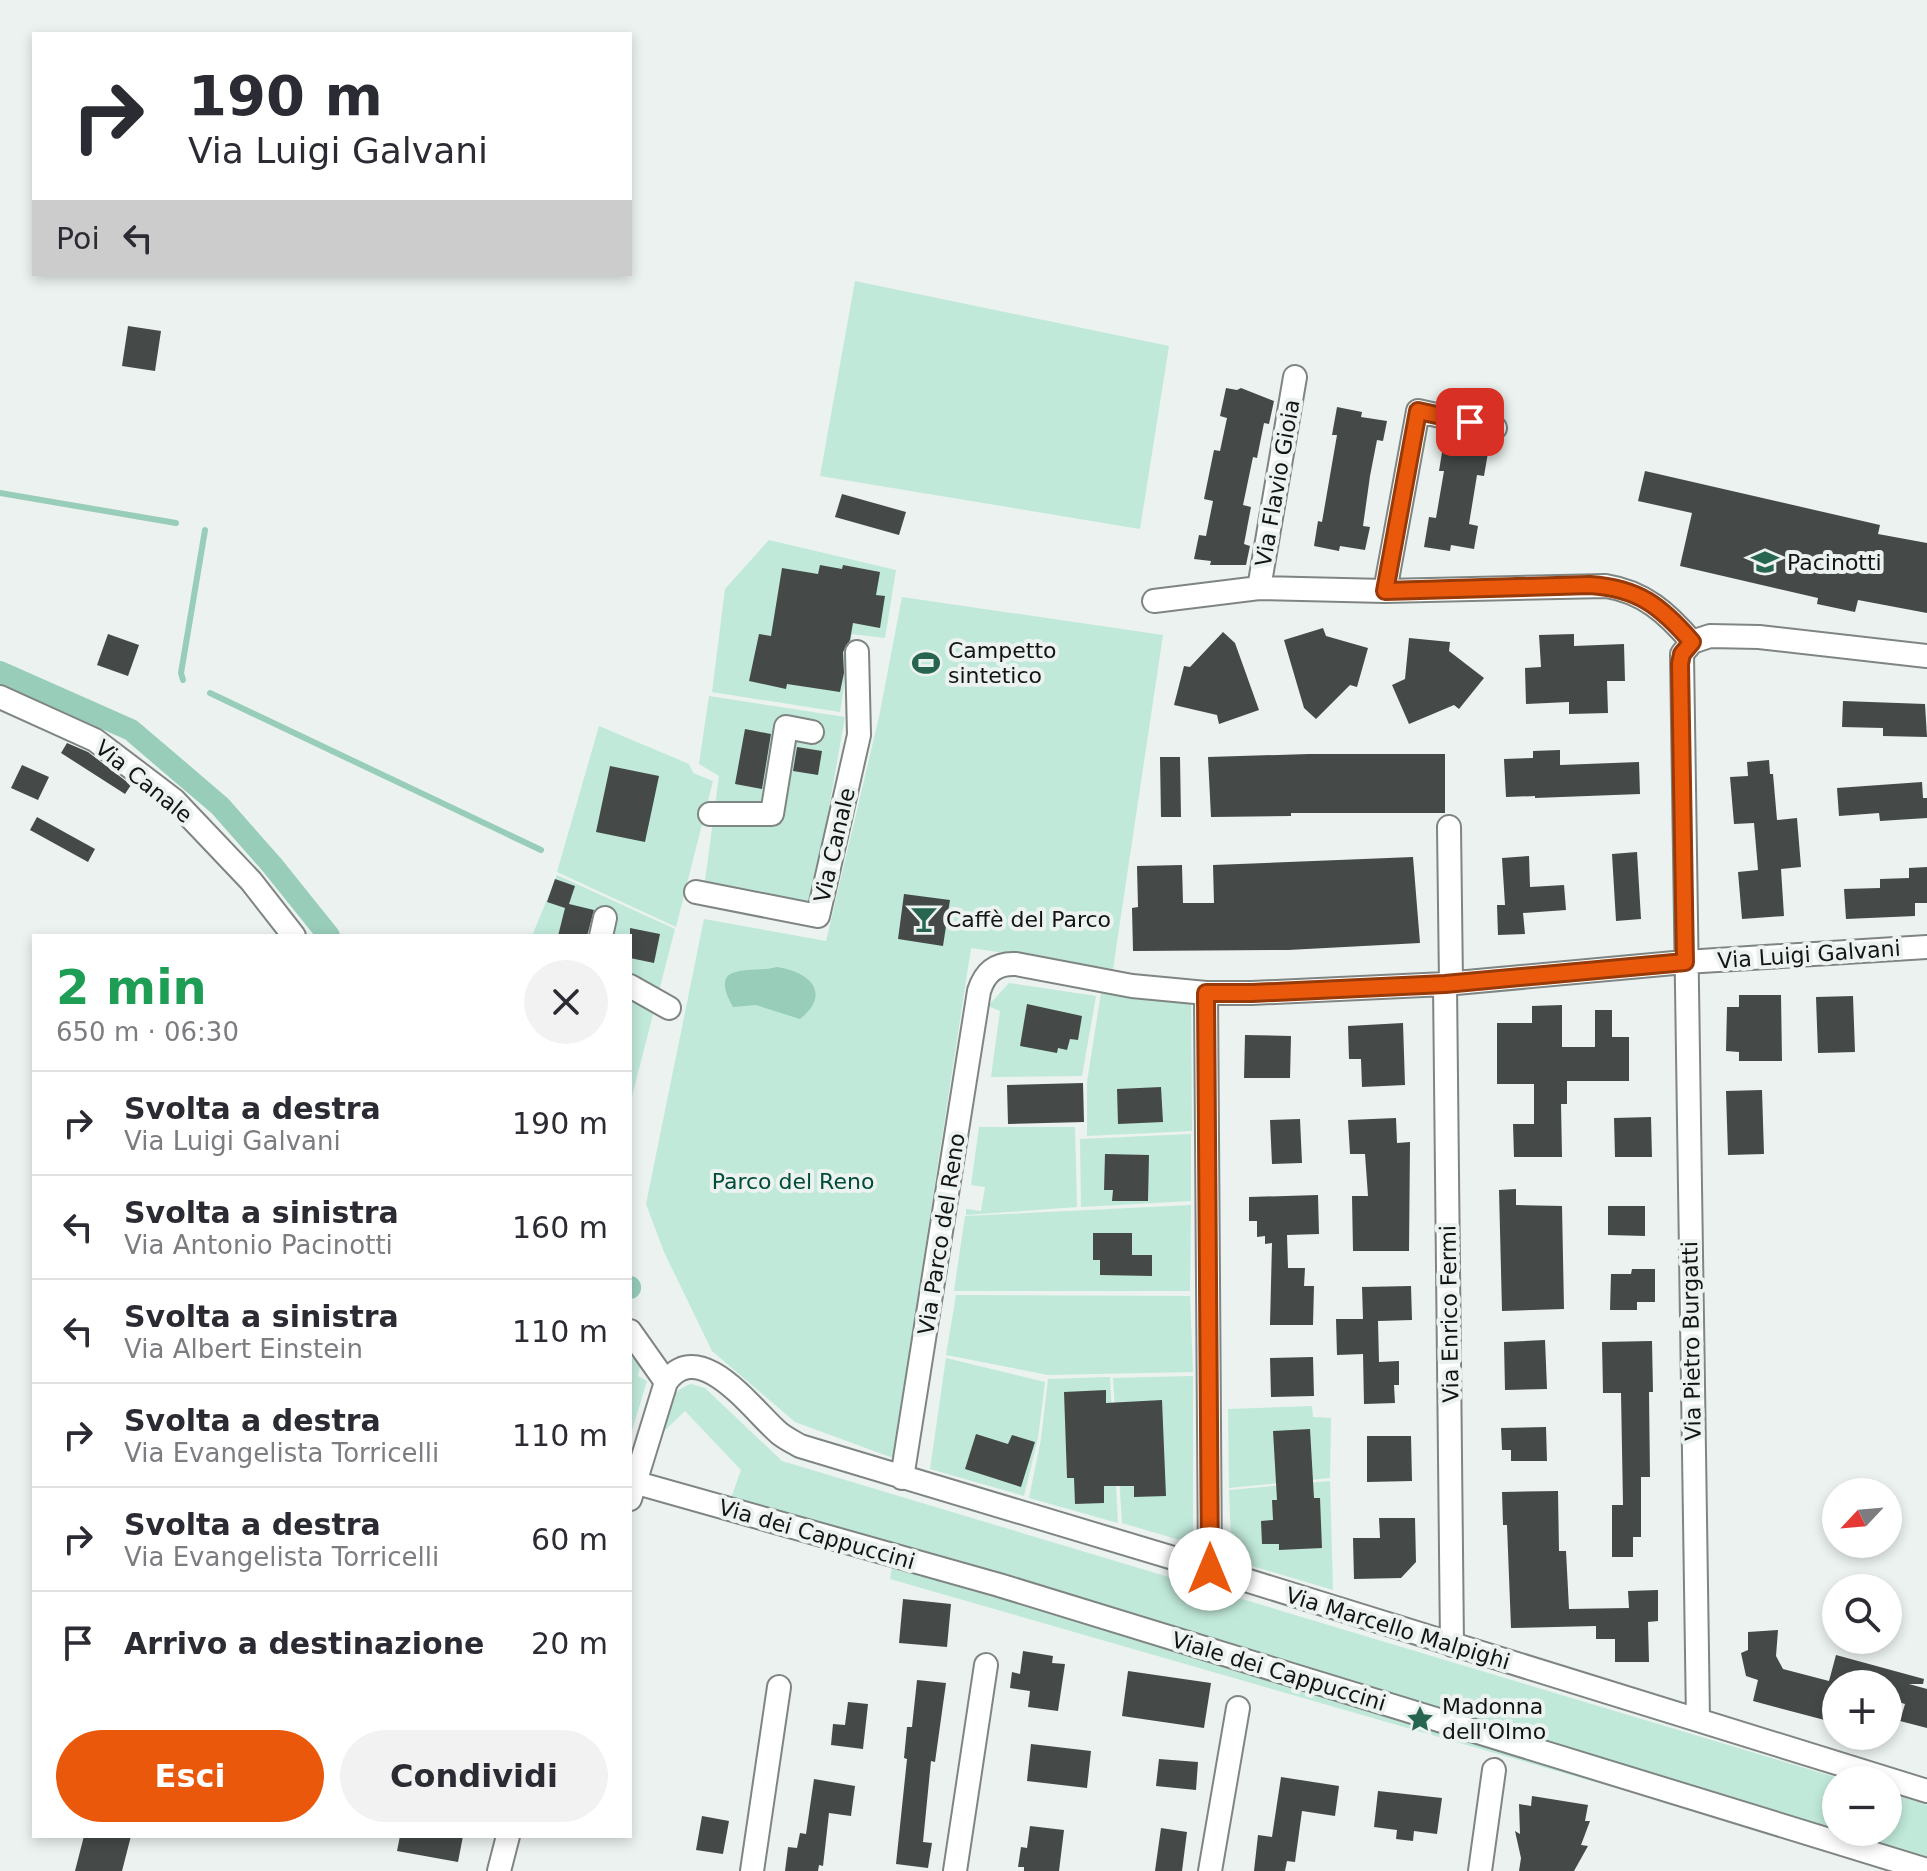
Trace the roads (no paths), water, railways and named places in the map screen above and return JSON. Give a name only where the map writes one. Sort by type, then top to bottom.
[{"type":"street","name":"Via Flavio Gioia","points":[[1259,588],[1295,377]]},
{"type":"street","points":[[1385,591],[1418,411],[1495,428]]},
{"type":"street","points":[[1154,601],[1259,588],[1385,591],[1590,585],[1618,588],[1657,606],[1692,642],[1710,636],[1759,637],[1927,656]]},
{"type":"street","name":"Via Pietro Burgatti","points":[[1692,642],[1682,654],[1680,664],[1698,1719]]},
{"type":"street","name":"Via Canale","points":[[696,892],[818,916],[859,735],[857,652]]},
{"type":"street","name":"Via Canale","points":[[0,697],[95,740],[174,800],[251,881],[292,934]]},
{"type":"street","points":[[710,814],[772,814],[786,727],[812,732]]},
{"type":"street","points":[[1448,983],[1449,827]]},
{"type":"street","name":"Via Luigi Galvani","points":[[979,991],[985,975],[1007,964],[1097,981],[1206,993],[1252,993],[1448,983],[1685,962],[1927,947]]},
{"type":"street","name":"Via Enrico Fermi","points":[[1448,983],[1452,1645]]},
{"type":"street","points":[[632,987],[669,1008]]},
{"type":"street","name":"Via Parco del Reno","points":[[902,1478],[979,991]]},
{"type":"street","points":[[1206,993],[1210,1569]]},
{"type":"street","points":[[632,1334],[666,1382],[632,1487]]},
{"type":"street","name":"Via Marcello Malpighi","points":[[666,1382],[672,1374],[684,1368],[709,1370],[790,1441],[902,1478],[1210,1569],[1927,1791]]},
{"type":"street","name":"Via dei Cappuccini","points":[[632,1487],[999,1585]]},
{"type":"street","name":"Viale dei Cappuccini","points":[[999,1585],[1927,1870]]},
{"type":"street","points":[[955,1871],[986,1665]]},
{"type":"street","points":[[752,1871],[779,1687]]},
{"type":"street","points":[[1210,1871],[1238,1708]]},
{"type":"street","points":[[1480,1871],[1494,1770]]},
{"type":"street","points":[[499,1871],[507,1838]]},
{"type":"waterway","points":[[0,493],[176,523]]},
{"type":"waterway","points":[[183,680],[181,673],[205,530]]},
{"type":"waterway","points":[[0,672],[131,730],[220,806],[327,934]]},
{"type":"waterway","points":[[210,693],[541,850]]},
{"type":"place","name":"Pacinotti","points":[[1765,562]]},
{"type":"place","name":"Campetto sintetico","points":[[926,663]]},
{"type":"place","name":"Caffè del Parco","points":[[924,919]]},
{"type":"place","name":"Madonna dell'Olmo","points":[[1420,1719]]},
{"type":"park label","name":"Parco del Reno","points":[[793,1181]]}]
